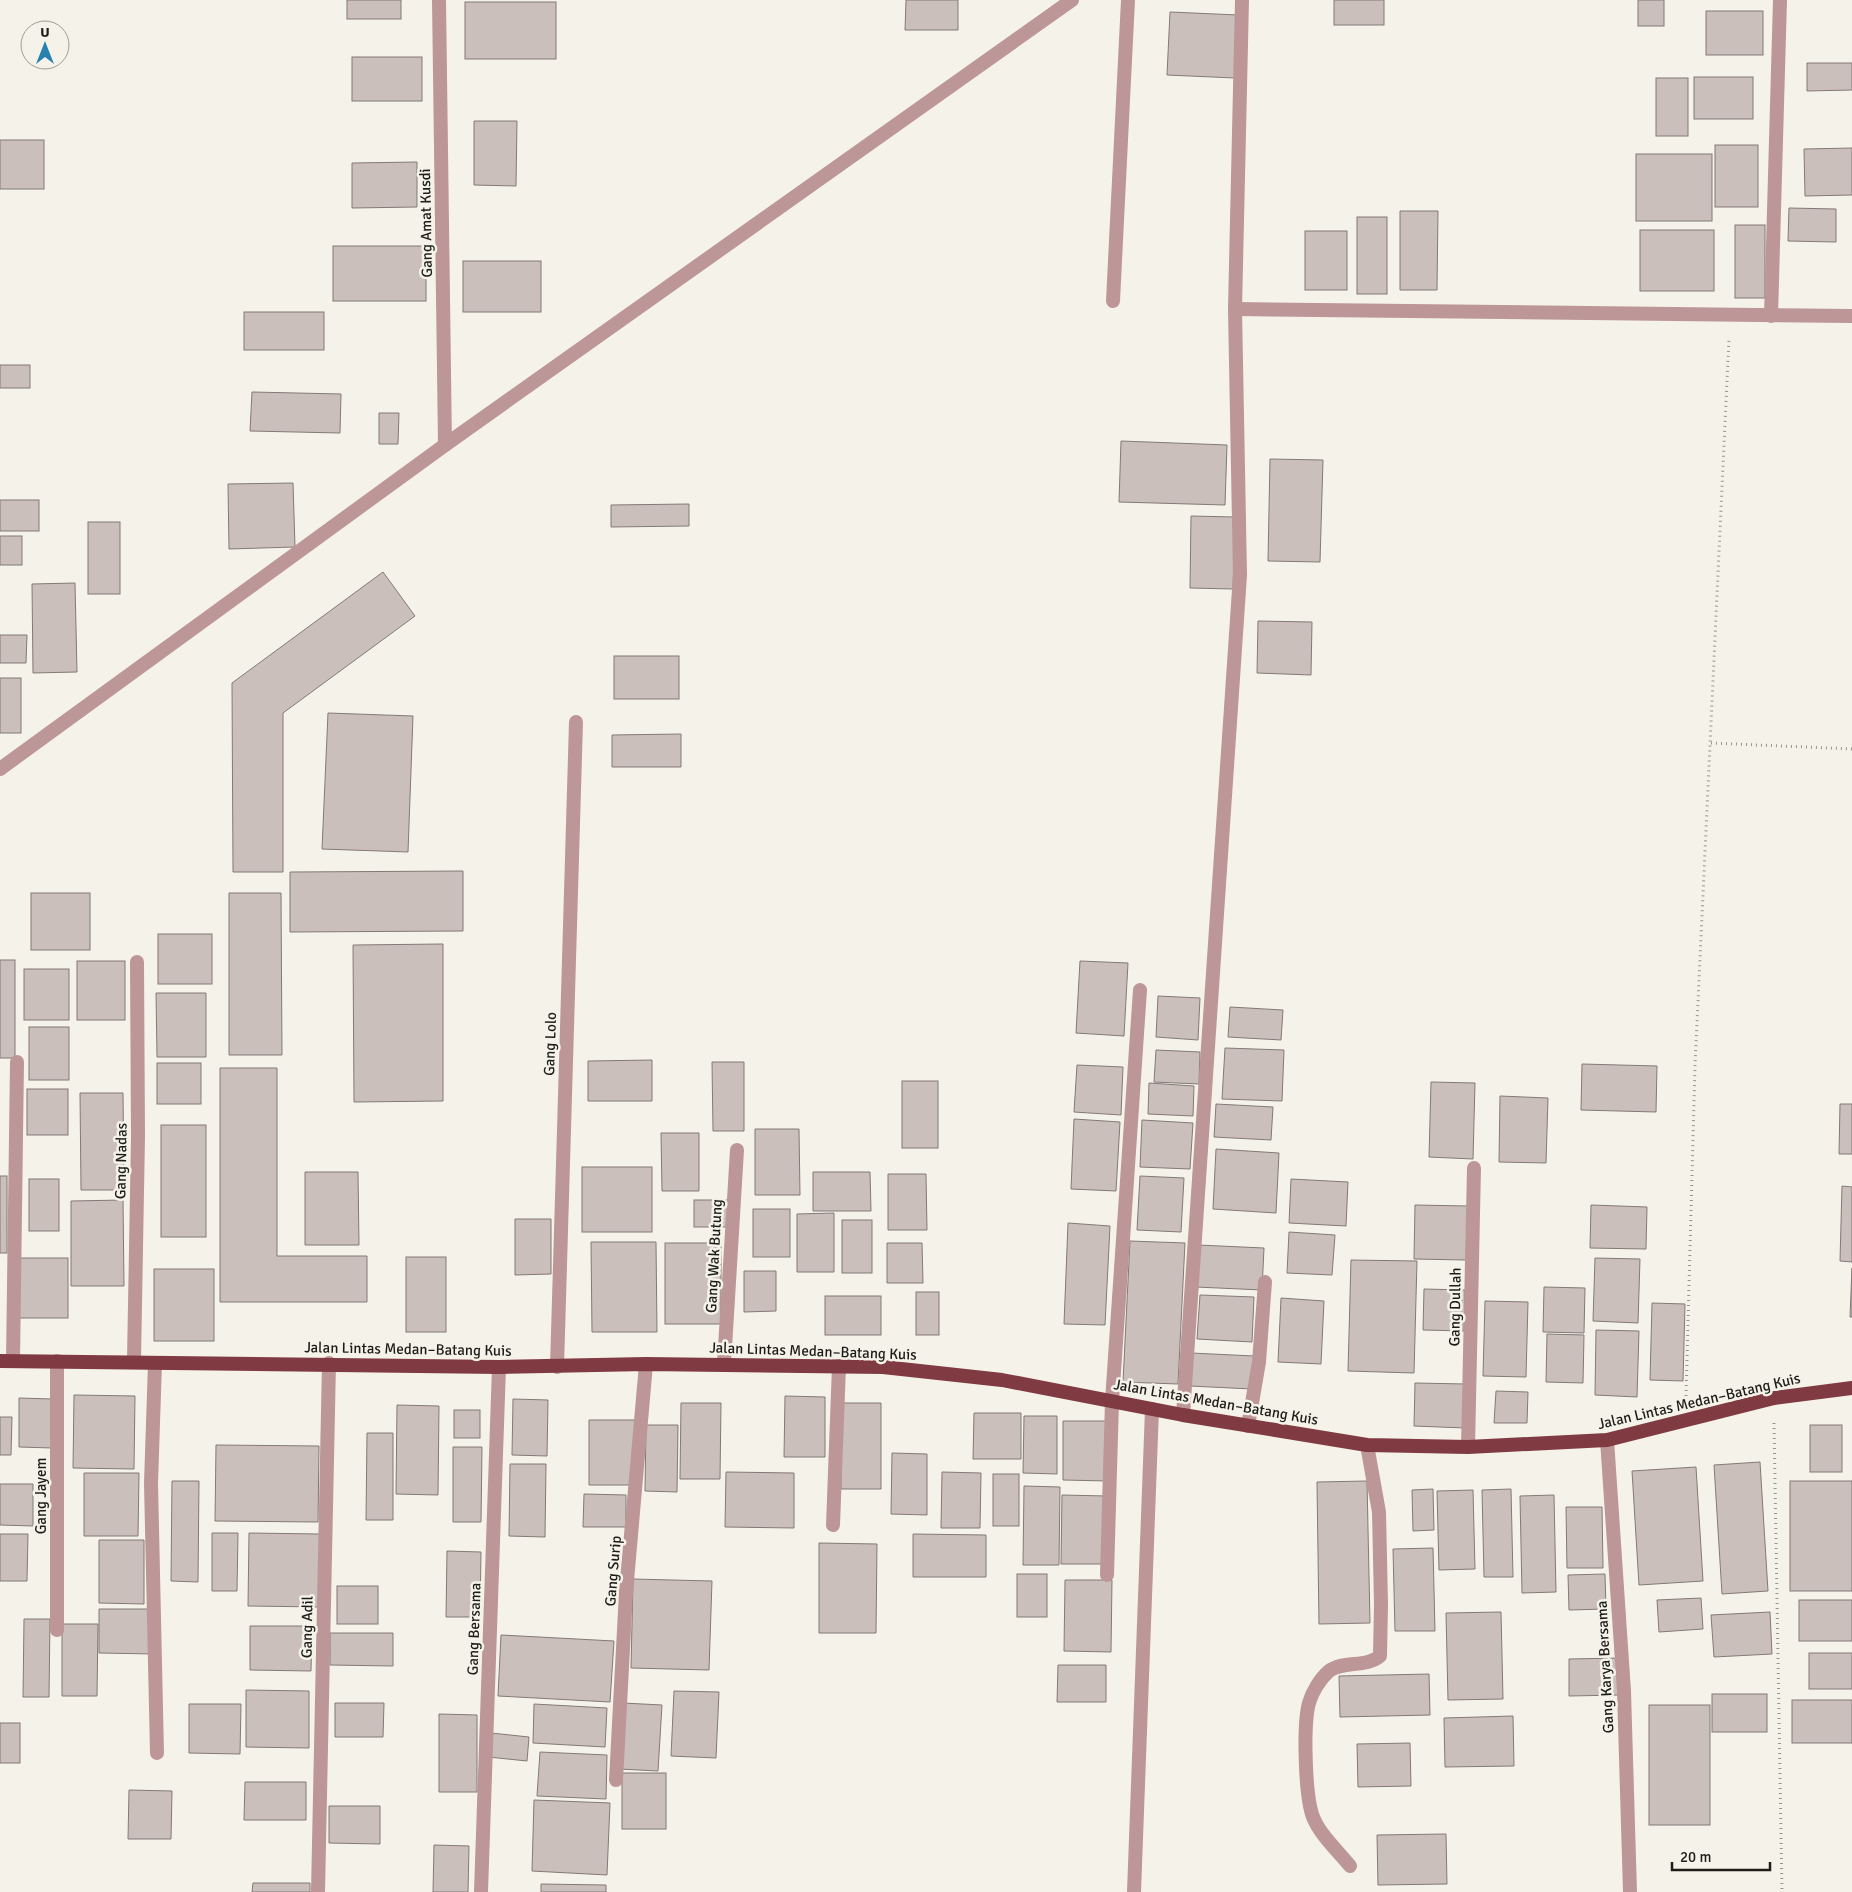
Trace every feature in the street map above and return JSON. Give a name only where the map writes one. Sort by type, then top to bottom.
[{"type":"highway","name":"Jalan Lintas Medan–Batang Kuis","points":[[7,1361],[329,1363],[499,1367],[646,1364],[883,1367],[975,1376],[1183,1415],[1367,1445],[1468,1447],[1607,1440],[1685,1422],[1774,1398],[1852,1388]]},
{"type":"street","name":"Gang Amat Kusdi","points":[[439,0],[445,445]]},
{"type":"street","points":[[0,768],[445,445],[1072,0]]},
{"type":"street","points":[[1113,301],[1128,0]]},
{"type":"street","points":[[1183,1415],[1240,575],[1235,309],[1242,0]]},
{"type":"street","points":[[1771,316],[1780,0]]},
{"type":"street","points":[[1235,309],[1852,316]]},
{"type":"street","name":"Gang Lolo","points":[[557,1367],[576,722]]},
{"type":"street","name":"Gang Nadas","points":[[134,1361],[138,1136],[137,962]]},
{"type":"street","points":[[1107,1575],[1112,1401],[1140,990]]},
{"type":"street","points":[[7,1361],[17,1062]]},
{"type":"street","name":"Gang Wak Butung","points":[[724,1364],[737,1150]]},
{"type":"street","name":"Gang Dullah","points":[[1468,1447],[1474,1168]]},
{"type":"street","points":[[1248,1426],[1259,1362],[1265,1282]]},
{"type":"street","name":"Gang Jayem","points":[[57,1361],[57,1630]]},
{"type":"street","points":[[155,1363],[151,1483],[157,1753]]},
{"type":"street","name":"Gang Adil","points":[[318,1892],[329,1363]]},
{"type":"street","name":"Gang Surip","points":[[616,1780],[626,1592],[646,1364]]},
{"type":"street","points":[[833,1525],[838,1366]]},
{"type":"street","name":"Gang Bersama","points":[[481,1892],[499,1367]]},
{"type":"street","points":[[1134,1892],[1152,1409]]},
{"type":"street","name":"Gang Karya Bersama","points":[[1607,1440],[1624,1691],[1630,1892]]},
{"type":"street","points":[[1350,1866],[1312,1816],[1306,1773],[1307,1713],[1317,1686],[1329,1672],[1340,1666],[1366,1662],[1380,1656],[1379,1512],[1367,1445]]},
{"type":"path","points":[[1685,1422],[1695,1066],[1730,315]]},
{"type":"path","points":[[1711,743],[1852,749]]},
{"type":"path","points":[[1774,1398],[1782,1892]]},
{"type":"building","points":[[347,0],[401,0],[401,19],[347,19]]},
{"type":"building","points":[[906,0],[958,0],[958,30],[905,30]]},
{"type":"building","points":[[1334,0],[1384,0],[1384,25],[1334,25]]},
{"type":"building","points":[[1638,0],[1664,0],[1664,26],[1638,26]]},
{"type":"building","points":[[465,2],[556,2],[556,59],[465,59]]},
{"type":"building","points":[[1706,11],[1763,11],[1763,55],[1706,55]]},
{"type":"building","points":[[1170,12],[1238,15],[1235,78],[1167,75]]},
{"type":"building","points":[[352,57],[422,57],[422,101],[352,101]]},
{"type":"building","points":[[1807,63],[1852,63],[1852,90],[1807,91]]},
{"type":"building","points":[[1694,77],[1753,77],[1753,119],[1694,119]]},
{"type":"building","points":[[1656,78],[1688,78],[1688,136],[1656,136]]},
{"type":"building","points":[[474,121],[517,121],[516,186],[474,185]]},
{"type":"building","points":[[0,140],[44,140],[44,189],[0,189]]},
{"type":"building","points":[[1715,145],[1758,145],[1758,207],[1715,207]]},
{"type":"building","points":[[1852,148],[1852,195],[1805,196],[1804,149]]},
{"type":"building","points":[[1636,154],[1712,154],[1712,221],[1636,221]]},
{"type":"building","points":[[417,162],[417,207],[352,208],[352,163]]},
{"type":"building","points":[[1789,208],[1836,209],[1836,242],[1788,241]]},
{"type":"building","points":[[1400,211],[1438,211],[1437,290],[1400,290]]},
{"type":"building","points":[[1357,217],[1387,217],[1387,294],[1357,294]]},
{"type":"building","points":[[1735,225],[1765,225],[1765,298],[1735,298]]},
{"type":"building","points":[[1640,230],[1714,230],[1714,291],[1640,291]]},
{"type":"building","points":[[1305,231],[1347,231],[1347,290],[1305,290]]},
{"type":"building","points":[[333,246],[426,246],[426,301],[333,301]]},
{"type":"building","points":[[463,261],[541,261],[541,312],[463,312]]},
{"type":"building","points":[[244,312],[324,312],[324,350],[244,350]]},
{"type":"building","points":[[0,365],[30,365],[30,388],[0,388]]},
{"type":"building","points":[[252,392],[341,394],[340,433],[250,431]]},
{"type":"building","points":[[379,413],[399,413],[398,444],[379,444]]},
{"type":"building","points":[[1121,441],[1227,445],[1225,505],[1119,502]]},
{"type":"building","points":[[1270,459],[1323,460],[1320,562],[1268,561]]},
{"type":"building","points":[[293,483],[295,547],[229,549],[228,484]]},
{"type":"building","points":[[0,500],[39,500],[39,531],[0,531]]},
{"type":"building","points":[[689,504],[689,526],[611,527],[611,505]]},
{"type":"building","points":[[1191,516],[1235,517],[1233,589],[1190,588]]},
{"type":"building","points":[[88,522],[120,522],[120,594],[88,594]]},
{"type":"building","points":[[0,536],[22,536],[22,565],[0,565]]},
{"type":"building","points":[[383,572],[415,616],[283,713],[283,872],[233,872],[232,683]]},
{"type":"building","points":[[75,583],[77,672],[33,673],[32,584]]},
{"type":"building","points":[[1258,621],[1312,622],[1311,675],[1257,673]]},
{"type":"building","points":[[0,635],[27,635],[26,663],[0,663]]},
{"type":"building","points":[[614,656],[679,656],[679,699],[614,699]]},
{"type":"building","points":[[0,678],[21,678],[21,733],[0,733]]},
{"type":"building","points":[[328,713],[413,716],[408,852],[322,849]]},
{"type":"building","points":[[681,734],[681,767],[612,767],[612,735]]},
{"type":"building","points":[[463,871],[463,931],[290,932],[290,872]]},
{"type":"building","points":[[31,893],[90,893],[90,950],[31,950]]},
{"type":"building","points":[[229,893],[281,893],[282,1055],[229,1055]]},
{"type":"building","points":[[158,934],[212,934],[212,984],[158,984]]},
{"type":"building","points":[[443,944],[443,1101],[354,1102],[353,945]]},
{"type":"building","points":[[0,960],[15,960],[15,1058],[0,1058]]},
{"type":"building","points":[[77,961],[125,961],[125,1020],[77,1020]]},
{"type":"building","points":[[1080,961],[1128,963],[1124,1036],[1076,1033]]},
{"type":"building","points":[[24,969],[69,969],[69,1020],[24,1020]]},
{"type":"building","points":[[156,993],[206,993],[206,1057],[157,1057]]},
{"type":"building","points":[[1158,996],[1200,998],[1198,1040],[1156,1037]]},
{"type":"building","points":[[1230,1007],[1283,1010],[1281,1040],[1228,1037]]},
{"type":"building","points":[[29,1027],[69,1027],[69,1080],[29,1080]]},
{"type":"building","points":[[1225,1048],[1284,1050],[1282,1101],[1222,1099]]},
{"type":"building","points":[[1156,1050],[1200,1052],[1199,1084],[1154,1082]]},
{"type":"building","points":[[652,1060],[652,1101],[588,1101],[588,1061]]},
{"type":"building","points":[[712,1062],[744,1062],[744,1131],[713,1131]]},
{"type":"building","points":[[157,1063],[201,1063],[201,1104],[157,1104]]},
{"type":"building","points":[[1582,1064],[1657,1066],[1656,1112],[1581,1110]]},
{"type":"building","points":[[1077,1065],[1123,1067],[1121,1115],[1074,1112]]},
{"type":"building","points":[[220,1068],[277,1068],[277,1256],[367,1256],[367,1302],[220,1302]]},
{"type":"building","points":[[902,1081],[938,1081],[938,1148],[902,1148]]},
{"type":"building","points":[[1431,1082],[1475,1083],[1473,1159],[1429,1157]]},
{"type":"building","points":[[1149,1083],[1194,1086],[1193,1116],[1148,1114]]},
{"type":"building","points":[[27,1089],[68,1089],[68,1135],[27,1135]]},
{"type":"building","points":[[80,1093],[123,1093],[124,1190],[81,1190]]},
{"type":"building","points":[[1500,1096],[1548,1098],[1546,1163],[1499,1162]]},
{"type":"building","points":[[1216,1104],[1273,1107],[1271,1140],[1214,1137]]},
{"type":"building","points":[[1840,1104],[1852,1104],[1852,1154],[1839,1154]]},
{"type":"building","points":[[1074,1119],[1120,1122],[1116,1191],[1071,1189]]},
{"type":"building","points":[[1142,1120],[1193,1123],[1190,1169],[1140,1167]]},
{"type":"building","points":[[161,1125],[206,1125],[206,1237],[161,1237]]},
{"type":"building","points":[[755,1129],[799,1129],[800,1195],[755,1195]]},
{"type":"building","points":[[661,1133],[699,1133],[699,1191],[662,1191]]},
{"type":"building","points":[[1216,1149],[1279,1153],[1276,1213],[1213,1209]]},
{"type":"building","points":[[582,1167],[652,1167],[652,1232],[582,1232]]},
{"type":"building","points":[[305,1172],[358,1172],[359,1245],[305,1245]]},
{"type":"building","points":[[813,1172],[870,1172],[871,1211],[813,1211]]},
{"type":"building","points":[[888,1174],[926,1174],[927,1230],[888,1230]]},
{"type":"building","points":[[0,1176],[7,1176],[7,1253],[0,1253]]},
{"type":"building","points":[[1140,1176],[1184,1178],[1181,1232],[1137,1230]]},
{"type":"building","points":[[29,1179],[59,1179],[59,1231],[29,1231]]},
{"type":"building","points":[[1291,1179],[1348,1182],[1346,1226],[1289,1223]]},
{"type":"building","points":[[1842,1186],[1852,1187],[1852,1262],[1840,1261]]},
{"type":"building","points":[[123,1200],[124,1286],[71,1286],[71,1201]]},
{"type":"building","points":[[694,1200],[731,1200],[731,1227],[694,1227]]},
{"type":"building","points":[[1415,1205],[1468,1206],[1466,1260],[1414,1259]]},
{"type":"building","points":[[1591,1205],[1647,1207],[1646,1249],[1590,1248]]},
{"type":"building","points":[[753,1209],[790,1209],[790,1257],[753,1257]]},
{"type":"building","points":[[834,1213],[834,1272],[797,1272],[797,1214]]},
{"type":"building","points":[[515,1219],[551,1219],[551,1274],[515,1275]]},
{"type":"building","points":[[842,1220],[872,1220],[872,1273],[842,1273]]},
{"type":"building","points":[[1068,1223],[1110,1226],[1105,1325],[1064,1324]]},
{"type":"building","points":[[1289,1232],[1335,1235],[1332,1275],[1287,1273]]},
{"type":"building","points":[[1130,1241],[1185,1243],[1178,1384],[1123,1382]]},
{"type":"building","points":[[591,1242],[656,1242],[657,1332],[592,1332]]},
{"type":"building","points":[[665,1243],[721,1243],[721,1324],[665,1324]]},
{"type":"building","points":[[887,1243],[922,1243],[923,1283],[887,1283]]},
{"type":"building","points":[[1198,1245],[1264,1248],[1262,1290],[1196,1287]]},
{"type":"building","points":[[406,1257],[446,1257],[446,1332],[406,1332]]},
{"type":"building","points":[[16,1258],[68,1258],[68,1318],[16,1318]]},
{"type":"building","points":[[1595,1258],[1640,1259],[1638,1323],[1593,1321]]},
{"type":"building","points":[[1351,1260],[1417,1261],[1414,1373],[1348,1371]]},
{"type":"building","points":[[1852,1268],[1852,1317],[1850,1317]]},
{"type":"building","points":[[154,1269],[214,1269],[214,1341],[154,1341]]},
{"type":"building","points":[[744,1271],[776,1271],[776,1311],[744,1312]]},
{"type":"building","points":[[1544,1287],[1585,1288],[1584,1333],[1543,1332]]},
{"type":"building","points":[[1424,1289],[1465,1290],[1464,1331],[1423,1330]]},
{"type":"building","points":[[916,1292],[939,1292],[939,1335],[916,1335]]},
{"type":"building","points":[[1200,1295],[1254,1297],[1252,1342],[1197,1339]]},
{"type":"building","points":[[825,1296],[881,1296],[881,1335],[825,1335]]},
{"type":"building","points":[[1281,1298],[1324,1301],[1321,1364],[1278,1362]]},
{"type":"building","points":[[1485,1301],[1528,1302],[1526,1377],[1483,1376]]},
{"type":"building","points":[[1652,1303],[1685,1304],[1683,1381],[1650,1380]]},
{"type":"building","points":[[1596,1330],[1639,1331],[1637,1397],[1595,1395]]},
{"type":"building","points":[[1547,1334],[1584,1335],[1583,1383],[1546,1382]]},
{"type":"building","points":[[1191,1353],[1254,1356],[1252,1389],[1190,1386]]},
{"type":"building","points":[[1415,1383],[1466,1384],[1465,1428],[1414,1426]]},
{"type":"building","points":[[1496,1391],[1528,1392],[1527,1423],[1494,1423]]},
{"type":"building","points":[[74,1395],[135,1396],[134,1469],[73,1468]]},
{"type":"building","points":[[785,1396],[825,1397],[825,1457],[784,1457]]},
{"type":"building","points":[[19,1398],[52,1399],[52,1448],[19,1447]]},
{"type":"building","points":[[513,1399],[548,1400],[547,1456],[512,1455]]},
{"type":"building","points":[[681,1403],[721,1403],[720,1479],[680,1479]]},
{"type":"building","points":[[842,1403],[881,1403],[881,1489],[841,1489]]},
{"type":"building","points":[[397,1405],[439,1406],[438,1495],[396,1494]]},
{"type":"building","points":[[454,1410],[480,1410],[480,1438],[454,1438]]},
{"type":"building","points":[[974,1413],[1021,1413],[1021,1459],[973,1459]]},
{"type":"building","points":[[1024,1416],[1057,1416],[1057,1474],[1023,1473]]},
{"type":"building","points":[[0,1417],[12,1417],[11,1455],[0,1455]]},
{"type":"building","points":[[589,1420],[635,1420],[634,1485],[589,1485]]},
{"type":"building","points":[[1063,1421],[1107,1421],[1107,1481],[1063,1480]]},
{"type":"building","points":[[646,1425],[678,1425],[677,1492],[645,1491]]},
{"type":"building","points":[[1810,1425],[1842,1425],[1842,1472],[1810,1472]]},
{"type":"building","points":[[367,1433],[393,1433],[393,1520],[366,1520]]},
{"type":"building","points":[[216,1445],[319,1446],[318,1522],[215,1521]]},
{"type":"building","points":[[453,1447],[482,1447],[481,1522],[453,1522]]},
{"type":"building","points":[[892,1453],[927,1454],[927,1515],[891,1514]]},
{"type":"building","points":[[1760,1462],[1768,1591],[1722,1594],[1714,1465]]},
{"type":"building","points":[[510,1464],[546,1464],[545,1537],[509,1536]]},
{"type":"building","points":[[1696,1467],[1703,1581],[1639,1585],[1632,1471]]},
{"type":"building","points":[[726,1472],[794,1473],[794,1528],[725,1527]]},
{"type":"building","points":[[942,1472],[981,1473],[980,1528],[941,1528]]},
{"type":"building","points":[[84,1473],[139,1473],[138,1536],[84,1536]]},
{"type":"building","points":[[993,1474],[1019,1474],[1019,1526],[993,1526]]},
{"type":"building","points":[[172,1481],[199,1481],[198,1582],[171,1581]]},
{"type":"building","points":[[1367,1481],[1370,1623],[1319,1624],[1317,1482]]},
{"type":"building","points":[[1790,1481],[1852,1481],[1852,1591],[1790,1591]]},
{"type":"building","points":[[0,1484],[33,1484],[33,1526],[0,1525]]},
{"type":"building","points":[[1024,1486],[1060,1487],[1059,1565],[1023,1565]]},
{"type":"building","points":[[1433,1489],[1434,1530],[1413,1531],[1412,1490]]},
{"type":"building","points":[[1511,1489],[1513,1577],[1484,1577],[1482,1490]]},
{"type":"building","points":[[1473,1490],[1475,1569],[1439,1570],[1437,1491]]},
{"type":"building","points":[[584,1494],[626,1495],[626,1527],[583,1527]]},
{"type":"building","points":[[1062,1495],[1107,1496],[1106,1564],[1061,1564]]},
{"type":"building","points":[[1554,1495],[1556,1592],[1522,1593],[1520,1496]]},
{"type":"building","points":[[1566,1507],[1602,1507],[1603,1568],[1567,1568]]},
{"type":"building","points":[[212,1533],[238,1533],[237,1591],[212,1591]]},
{"type":"building","points":[[249,1533],[320,1534],[320,1607],[248,1606]]},
{"type":"building","points":[[0,1534],[28,1534],[27,1581],[0,1581]]},
{"type":"building","points":[[913,1534],[986,1535],[986,1577],[913,1577]]},
{"type":"building","points":[[99,1540],[144,1540],[144,1604],[99,1603]]},
{"type":"building","points":[[819,1543],[877,1544],[876,1633],[819,1633]]},
{"type":"building","points":[[1433,1548],[1435,1631],[1395,1631],[1393,1549]]},
{"type":"building","points":[[447,1551],[481,1552],[480,1617],[446,1617]]},
{"type":"building","points":[[1017,1574],[1047,1574],[1047,1617],[1017,1617]]},
{"type":"building","points":[[1605,1574],[1606,1609],[1569,1610],[1568,1575]]},
{"type":"building","points":[[633,1579],[712,1581],[709,1670],[631,1668]]},
{"type":"building","points":[[1065,1580],[1112,1580],[1111,1652],[1064,1651]]},
{"type":"building","points":[[337,1586],[378,1586],[378,1624],[337,1624]]},
{"type":"building","points":[[1701,1598],[1703,1629],[1659,1632],[1657,1600]]},
{"type":"building","points":[[1799,1600],[1852,1600],[1852,1641],[1799,1641]]},
{"type":"building","points":[[99,1609],[154,1609],[154,1654],[99,1653]]},
{"type":"building","points":[[1501,1612],[1503,1699],[1448,1700],[1446,1613]]},
{"type":"building","points":[[1770,1612],[1772,1654],[1714,1657],[1711,1615]]},
{"type":"building","points":[[24,1619],[50,1619],[49,1697],[23,1697]]},
{"type":"building","points":[[62,1624],[98,1624],[97,1696],[62,1696]]},
{"type":"building","points":[[250,1626],[312,1626],[311,1671],[250,1670]]},
{"type":"building","points":[[330,1633],[393,1633],[393,1666],[330,1665]]},
{"type":"building","points":[[501,1635],[614,1641],[610,1702],[498,1696]]},
{"type":"building","points":[[1809,1653],[1852,1653],[1852,1689],[1809,1689]]},
{"type":"building","points":[[1620,1658],[1620,1695],[1569,1696],[1569,1659]]},
{"type":"building","points":[[1058,1665],[1106,1665],[1106,1702],[1057,1702]]},
{"type":"building","points":[[1429,1674],[1430,1715],[1340,1717],[1339,1676]]},
{"type":"building","points":[[246,1690],[309,1691],[309,1748],[246,1747]]},
{"type":"building","points":[[674,1691],[719,1692],[716,1758],[671,1756]]},
{"type":"building","points":[[1712,1694],[1767,1694],[1767,1732],[1712,1732]]},
{"type":"building","points":[[1792,1700],[1852,1700],[1852,1743],[1792,1743]]},
{"type":"building","points":[[335,1703],[384,1703],[383,1737],[335,1737]]},
{"type":"building","points":[[623,1703],[662,1705],[658,1771],[619,1769]]},
{"type":"building","points":[[189,1704],[241,1704],[240,1754],[189,1753]]},
{"type":"building","points":[[534,1704],[607,1708],[605,1747],[533,1743]]},
{"type":"building","points":[[1649,1705],[1710,1705],[1710,1825],[1649,1825]]},
{"type":"building","points":[[439,1714],[477,1715],[477,1792],[439,1792]]},
{"type":"building","points":[[1513,1716],[1514,1766],[1445,1767],[1444,1718]]},
{"type":"building","points":[[0,1723],[20,1723],[20,1763],[0,1763]]},
{"type":"building","points":[[491,1733],[529,1737],[527,1761],[488,1757]]},
{"type":"building","points":[[1410,1743],[1411,1786],[1358,1787],[1357,1744]]},
{"type":"building","points":[[540,1752],[607,1755],[606,1799],[537,1796]]},
{"type":"building","points":[[622,1773],[666,1773],[666,1829],[622,1829]]},
{"type":"building","points":[[245,1782],[306,1782],[306,1820],[244,1820]]},
{"type":"building","points":[[129,1790],[172,1791],[171,1839],[128,1839]]},
{"type":"building","points":[[534,1800],[610,1803],[607,1875],[532,1871]]},
{"type":"building","points":[[329,1806],[380,1806],[380,1844],[329,1843]]},
{"type":"building","points":[[1446,1834],[1447,1884],[1378,1885],[1377,1835]]},
{"type":"building","points":[[434,1845],[469,1846],[468,1892],[433,1892]]},
{"type":"building","points":[[253,1883],[310,1883],[310,1892],[252,1892]]},
{"type":"building","points":[[541,1884],[606,1885],[606,1892],[541,1892]]}]
